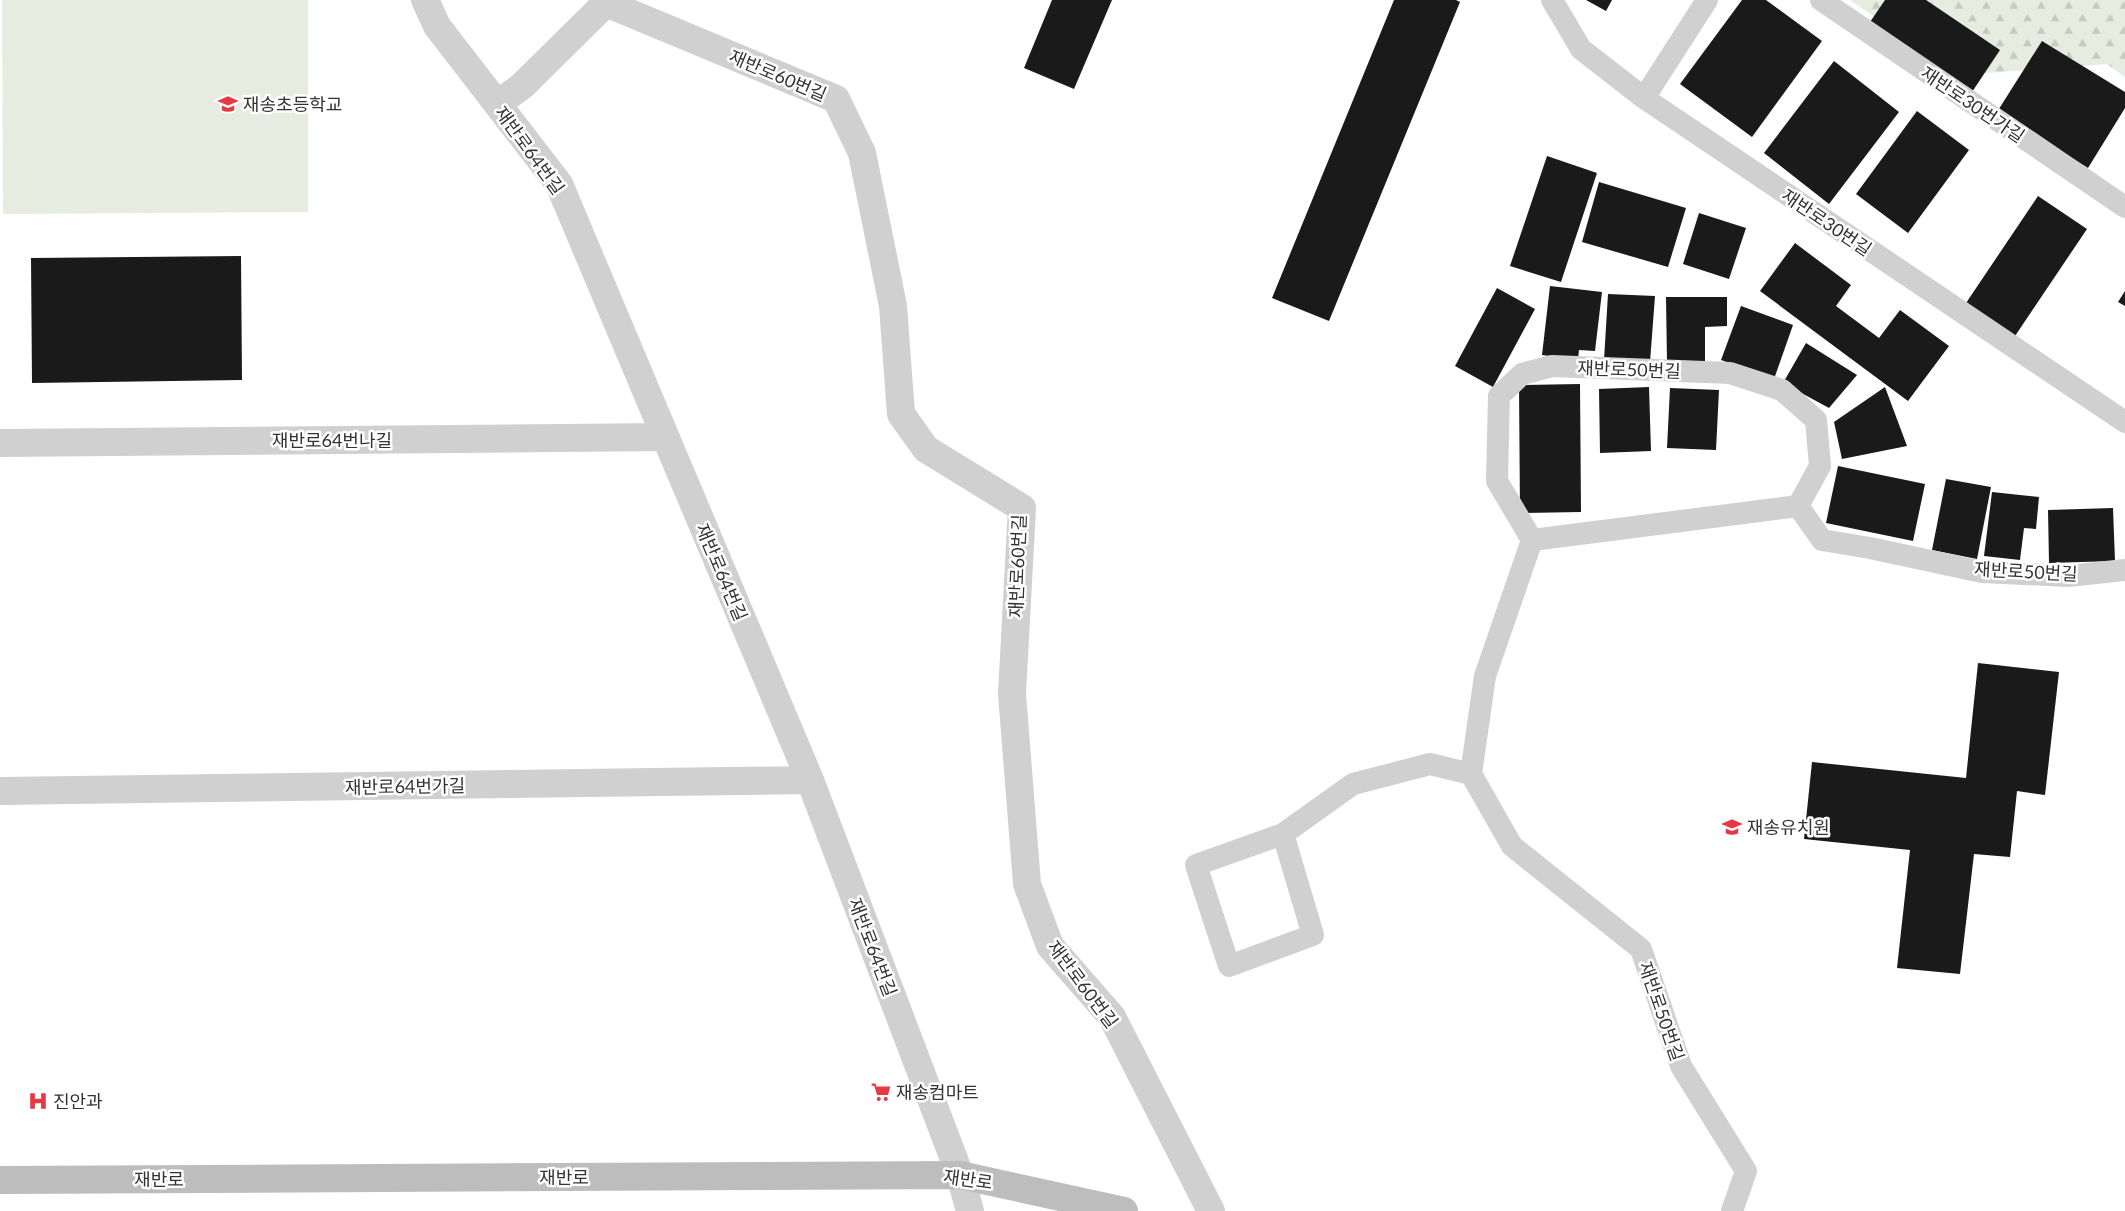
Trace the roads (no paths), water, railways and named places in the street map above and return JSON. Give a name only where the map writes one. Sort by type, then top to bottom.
[{"type":"main road","name":"재반로","points":[[0,1180],[960,1175],[1124,1211]]},
{"type":"street","name":"재반로64번길","points":[[425,0],[436,26],[559,184],[810,780],[960,1175],[970,1211]]},
{"type":"street","points":[[496,104],[522,86],[605,1]]},
{"type":"street","name":"재반로60번길","points":[[605,1],[836,100],[862,153],[864,162],[893,306],[901,414],[926,448],[1022,508],[1012,694],[1027,884],[1050,946],[1112,1017],[1211,1211]]},
{"type":"street","name":"재반로64번나길","points":[[0,443],[665,437]]},
{"type":"street","name":"재반로64번가길","points":[[0,791],[810,780]]},
{"type":"lane","name":"재반로30번길","points":[[1552,0],[1581,49],[1644,98],[2125,422]]},
{"type":"lane","points":[[1644,98],[1706,0]]},
{"type":"lane","name":"재반로30번가길","points":[[1821,0],[2125,207]]},
{"type":"lane","name":"재반로50번길","points":[[1532,540],[1497,481],[1500,396],[1522,374],[1552,366],[1730,373],[1782,390],[1816,420],[1820,466],[1798,506],[1822,540],[1870,548],[1982,572],[2068,576],[2125,570]]},
{"type":"lane","points":[[1283,834],[1313,935],[1229,966],[1196,865],[1283,834],[1353,784],[1430,764],[1471,774],[1485,676],[1532,540],[1798,506]]},
{"type":"lane","name":"재반로50번길","points":[[1471,774],[1512,846],[1641,949],[1681,1066],[1746,1171],[1732,1211]]},
{"type":"place","name":"재송초등학교","points":[[228,104]]},
{"type":"place","name":"재송유치원","points":[[1732,827]]},
{"type":"place","name":"재송컴마트","points":[[881,1092]]},
{"type":"place","name":"진안과","points":[[38,1101]]}]
